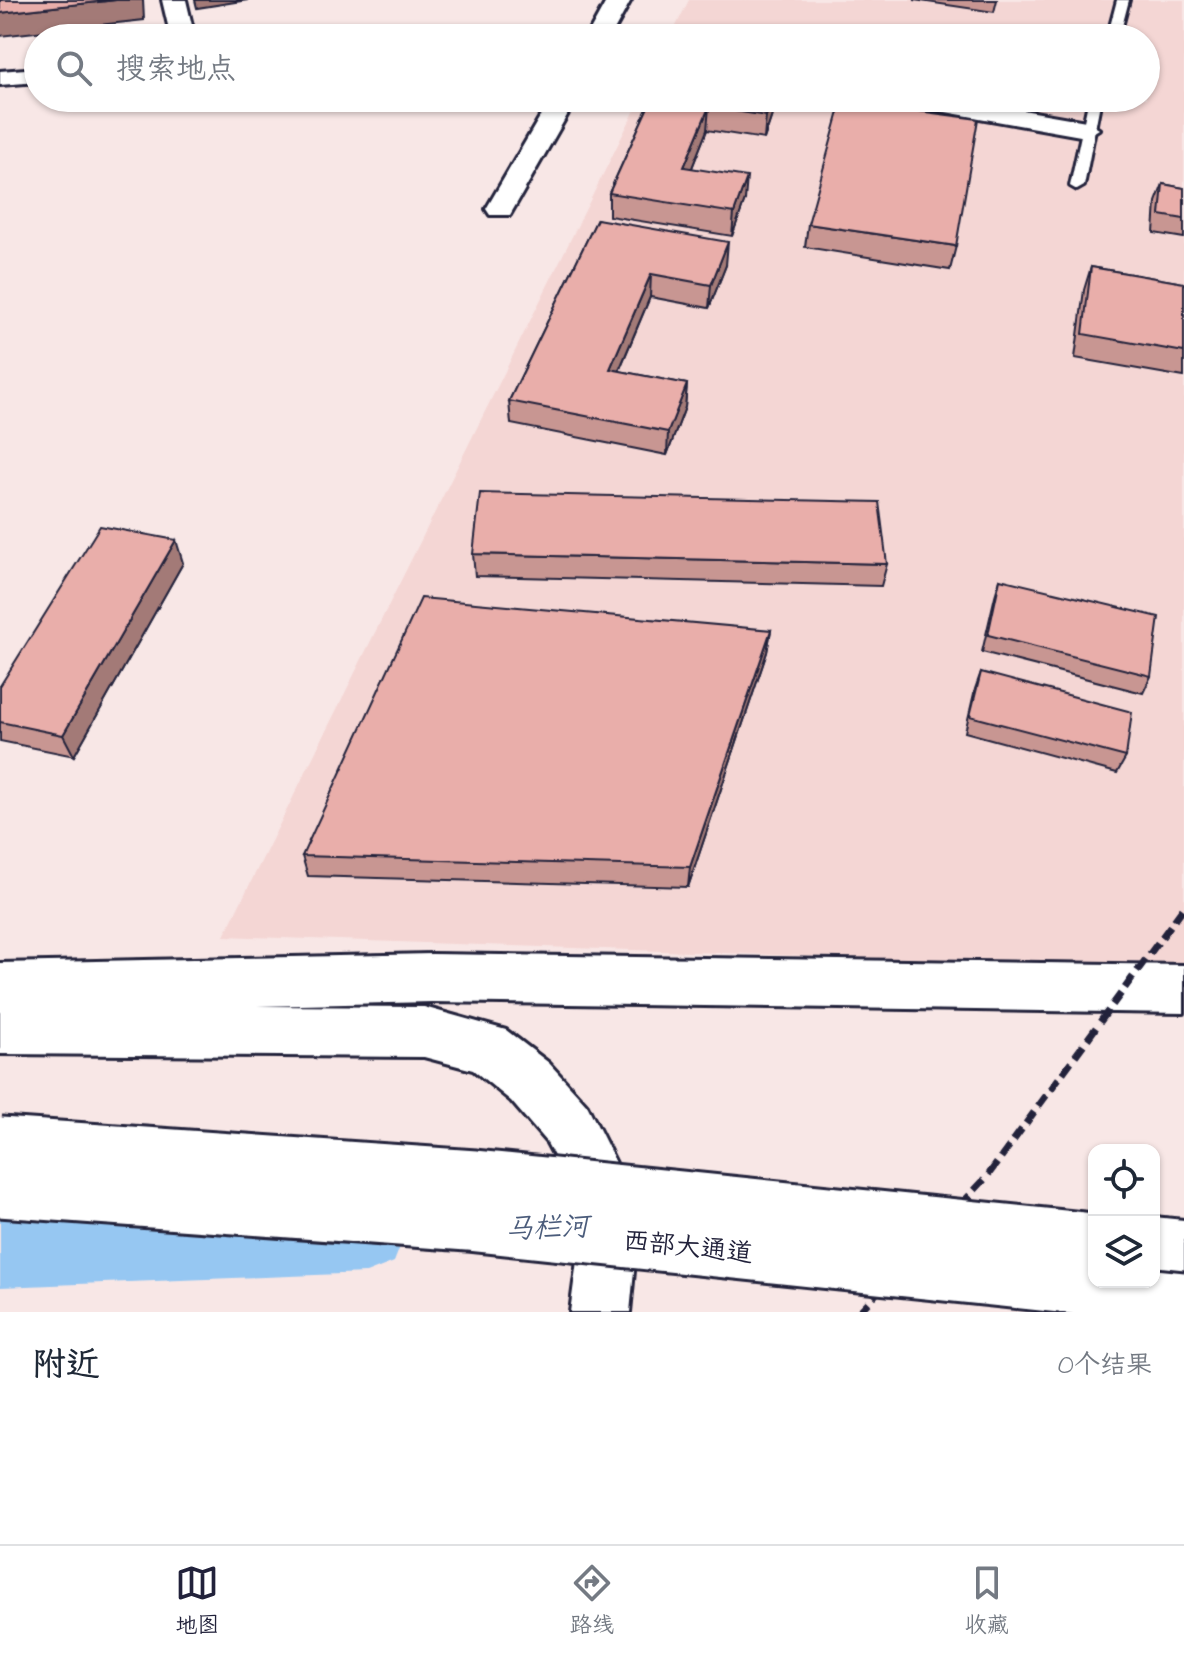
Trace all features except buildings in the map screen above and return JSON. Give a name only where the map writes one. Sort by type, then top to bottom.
[{"type":"highway","points":[[0,987],[432,978],[1184,989]]},
{"type":"highway","points":[[0,1029],[424,1032],[487,1048],[530,1082],[567,1124],[591,1169],[606,1261],[600,1312]]},
{"type":"highway","name":"西部大通道","points":[[0,1144],[475,1177],[1088,1239]]},
{"type":"highway","name":"西部大通道","points":[[0,1190],[468,1224],[1184,1299]]},
{"type":"highway","points":[[1160,1247],[1184,1249]]},
{"type":"street","points":[[174,0],[180,24]]},
{"type":"street","points":[[606,24],[619,0]]},
{"type":"street","points":[[0,78],[24,76]]},
{"type":"street","points":[[500,209],[556,112]]},
{"type":"street","points":[[991,112],[1086,129]]},
{"type":"lane","points":[[1117,24],[1123,0]]},
{"type":"lane","points":[[1077,186],[1091,112]]},
{"type":"shaded area","points":[[689,0],[1184,0],[1184,969],[224,936],[634,112],[1160,112],[1160,24],[677,24]]},
{"type":"waterway","name":"马栏河","points":[[0,1247],[366,1234]]},
{"type":"railway","points":[[859,1312],[986,1178],[1184,907]]}]
